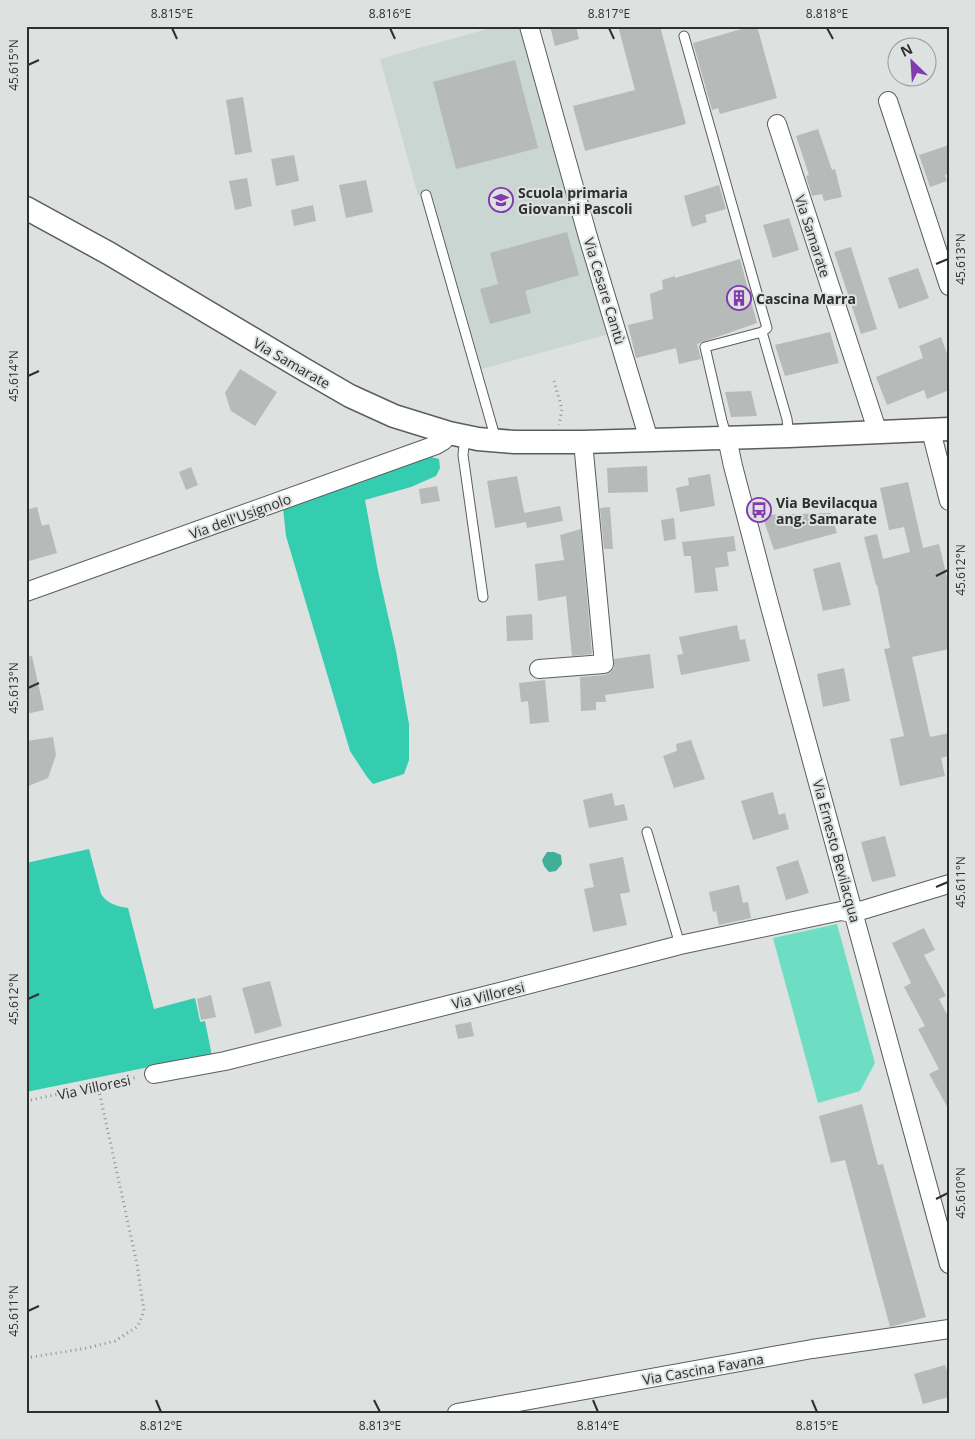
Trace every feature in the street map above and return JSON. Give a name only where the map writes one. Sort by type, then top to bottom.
[{"type":"street","name":"Via Cesare Cantù","points":[[529,26],[588,237],[649,440]]},
{"type":"street","points":[[888,101],[949,286]]},
{"type":"street","name":"Via Samarate","points":[[777,124],[878,433]]},
{"type":"street","name":"Via Samarate","points":[[26,208],[110,254],[311,374],[350,396],[394,416],[457,435],[496,440],[583,442],[940,430],[949,501]]},
{"type":"street","name":"Via dell'Usignolo","points":[[26,592],[436,445],[443,440],[457,435]]},
{"type":"street","name":"Via Ernesto Bevilacqua","points":[[727,438],[769,603],[949,1264]]},
{"type":"street","points":[[539,669],[604,664],[583,442]]},
{"type":"street","name":"Via Villoresi","points":[[154,1074],[225,1060],[680,945],[841,910],[853,912],[949,884]]},
{"type":"street","name":"Via Cascina Favana","points":[[457,1413],[812,1349],[949,1329]]},
{"type":"lane","points":[[684,36],[767,328],[762,332],[705,347],[727,438]]},
{"type":"lane","points":[[426,195],[496,440]]},
{"type":"lane","points":[[762,332],[787,419],[789,436]]},
{"type":"lane","points":[[457,435],[463,455],[483,597]]},
{"type":"lane","points":[[647,832],[680,945]]},
{"type":"path","points":[[554,381],[562,409],[558,430]]},
{"type":"path","name":"Via Villoresi","points":[[26,1101],[154,1074]]},
{"type":"path","points":[[26,1358],[87,1348],[115,1341],[138,1326],[144,1311],[137,1264],[98,1086]]},
{"type":"shaded area","name":"Scuola primaria Giovanni Pascoli","points":[[498,26],[521,26],[609,334],[482,369],[431,192],[418,195],[380,59]]},
{"type":"shaded area","points":[[431,457],[439,459],[440,468],[436,476],[411,487],[365,500],[409,724],[409,760],[404,774],[373,784],[350,751],[286,536],[283,508]]},
{"type":"shaded area","points":[[89,849],[101,894],[113,904],[128,908],[154,1009],[195,998],[200,1021],[205,1021],[212,1056],[26,1092],[26,863]]},
{"type":"shaded area","points":[[547,852],[561,855],[562,864],[556,871],[549,872],[544,866],[542,860]]},
{"type":"shaded area","points":[[837,924],[875,1063],[860,1091],[818,1103],[773,938]]},
{"type":"building","points":[[550,26],[576,26],[579,39],[555,46]]},
{"type":"building","points":[[618,26],[660,26],[686,124],[585,151],[573,106],[635,90]]},
{"type":"building","points":[[757,26],[777,98],[720,114],[718,108],[712,110],[693,43]]},
{"type":"building","points":[[515,60],[538,148],[456,169],[433,82]]},
{"type":"building","points":[[243,97],[252,152],[235,155],[226,100]]},
{"type":"building","points":[[818,129],[832,170],[835,169],[842,197],[824,201],[822,194],[812,196],[806,176],[809,175],[796,136]]},
{"type":"building","points":[[949,145],[949,174],[945,175],[947,181],[930,187],[919,155]]},
{"type":"building","points":[[294,155],[299,181],[276,186],[271,159]]},
{"type":"building","points":[[247,178],[252,206],[235,210],[229,181]]},
{"type":"building","points":[[366,180],[373,212],[346,218],[339,185]]},
{"type":"building","points":[[719,185],[726,209],[705,215],[707,222],[692,227],[684,196]]},
{"type":"building","points":[[313,205],[316,221],[294,226],[291,210]]},
{"type":"building","points":[[789,218],[799,250],[773,258],[763,225]]},
{"type":"building","points":[[567,232],[579,275],[525,291],[531,313],[490,324],[480,289],[498,284],[490,253]]},
{"type":"building","points":[[851,247],[877,329],[861,334],[834,252]]},
{"type":"building","points":[[740,259],[757,323],[697,344],[701,359],[679,364],[676,348],[636,358],[628,325],[653,319],[650,294],[663,289],[662,280]]},
{"type":"building","points":[[918,268],[929,298],[899,309],[888,278]]},
{"type":"building","points":[[830,332],[839,363],[785,376],[775,345]]},
{"type":"building","points":[[941,337],[949,359],[949,390],[927,399],[924,390],[887,405],[876,377],[923,358],[919,346]]},
{"type":"building","points":[[240,369],[277,392],[255,426],[231,411],[225,393]]},
{"type":"building","points":[[751,391],[757,416],[731,417],[725,392]]},
{"type":"building","points":[[647,466],[648,492],[608,493],[607,468]]},
{"type":"building","points":[[191,467],[198,485],[186,490],[179,472]]},
{"type":"building","points":[[710,474],[715,506],[680,512],[676,488],[689,485],[688,478]]},
{"type":"building","points":[[517,476],[526,522],[495,528],[487,481]]},
{"type":"building","points":[[908,482],[923,548],[939,544],[949,586],[949,649],[912,657],[930,737],[949,733],[949,756],[941,758],[945,776],[900,786],[890,739],[904,736],[884,649],[890,648],[877,585],[864,537],[877,534],[883,559],[910,552],[904,527],[889,530],[880,488]]},
{"type":"building","points":[[437,486],[440,501],[421,504],[419,489]]},
{"type":"building","points":[[560,506],[563,521],[527,528],[524,513]]},
{"type":"building","points":[[37,507],[42,526],[49,524],[57,553],[29,561],[26,553],[26,510]]},
{"type":"building","points":[[610,507],[613,549],[604,549],[600,508]]},
{"type":"building","points":[[831,513],[837,533],[774,550],[762,515]]},
{"type":"building","points":[[674,518],[676,539],[664,541],[661,520]]},
{"type":"building","points":[[581,529],[592,654],[572,656],[566,596],[538,601],[535,564],[564,560],[560,535]]},
{"type":"building","points":[[734,536],[736,551],[727,552],[729,566],[715,568],[718,591],[695,593],[691,556],[684,556],[682,542]]},
{"type":"building","points":[[840,562],[851,605],[823,611],[813,569]]},
{"type":"building","points":[[532,614],[533,640],[507,641],[506,616]]},
{"type":"building","points":[[737,625],[740,640],[745,639],[750,661],[681,675],[677,655],[683,654],[679,637]]},
{"type":"building","points":[[650,654],[654,688],[605,695],[606,702],[596,702],[596,710],[581,711],[580,677],[610,673],[614,668],[614,659]]},
{"type":"building","points":[[32,656],[44,710],[26,714],[26,657]]},
{"type":"building","points":[[844,668],[850,701],[823,707],[817,674]]},
{"type":"building","points":[[545,680],[549,722],[530,724],[528,701],[521,702],[519,683]]},
{"type":"building","points":[[53,737],[56,755],[48,778],[26,787],[26,741]]},
{"type":"building","points":[[691,740],[705,779],[674,788],[663,756],[677,751],[676,744]]},
{"type":"building","points":[[773,792],[779,815],[785,813],[789,829],[753,840],[741,801]]},
{"type":"building","points":[[612,793],[615,806],[624,804],[628,820],[589,828],[583,800]]},
{"type":"building","points":[[885,836],[896,876],[872,882],[861,842]]},
{"type":"building","points":[[623,857],[630,892],[620,894],[627,925],[593,932],[584,889],[594,887],[589,864]]},
{"type":"building","points":[[798,860],[809,893],[786,900],[776,867]]},
{"type":"building","points":[[739,885],[743,903],[748,902],[751,918],[719,925],[716,911],[713,912],[709,892]]},
{"type":"building","points":[[924,928],[935,950],[924,955],[946,996],[939,999],[949,1018],[949,1110],[929,1074],[939,1069],[918,1029],[925,1026],[904,987],[911,983],[892,943]]},
{"type":"building","points":[[270,981],[282,1026],[255,1034],[242,988]]},
{"type":"building","points":[[211,995],[216,1017],[201,1020],[197,999]]},
{"type":"building","points":[[471,1022],[474,1036],[458,1039],[455,1025]]},
{"type":"building","points":[[862,1104],[878,1165],[883,1164],[926,1317],[890,1327],[845,1160],[831,1163],[819,1116]]},
{"type":"building","points":[[945,1365],[949,1377],[949,1397],[923,1404],[914,1374]]},
{"type":"place","name":"Scuola primaria Giovanni Pascoli","points":[[501,200]]},
{"type":"place","name":"Cascina Marra","points":[[739,298]]},
{"type":"place","name":"Via Bevilacqua ang. Samarate","points":[[759,510]]}]
